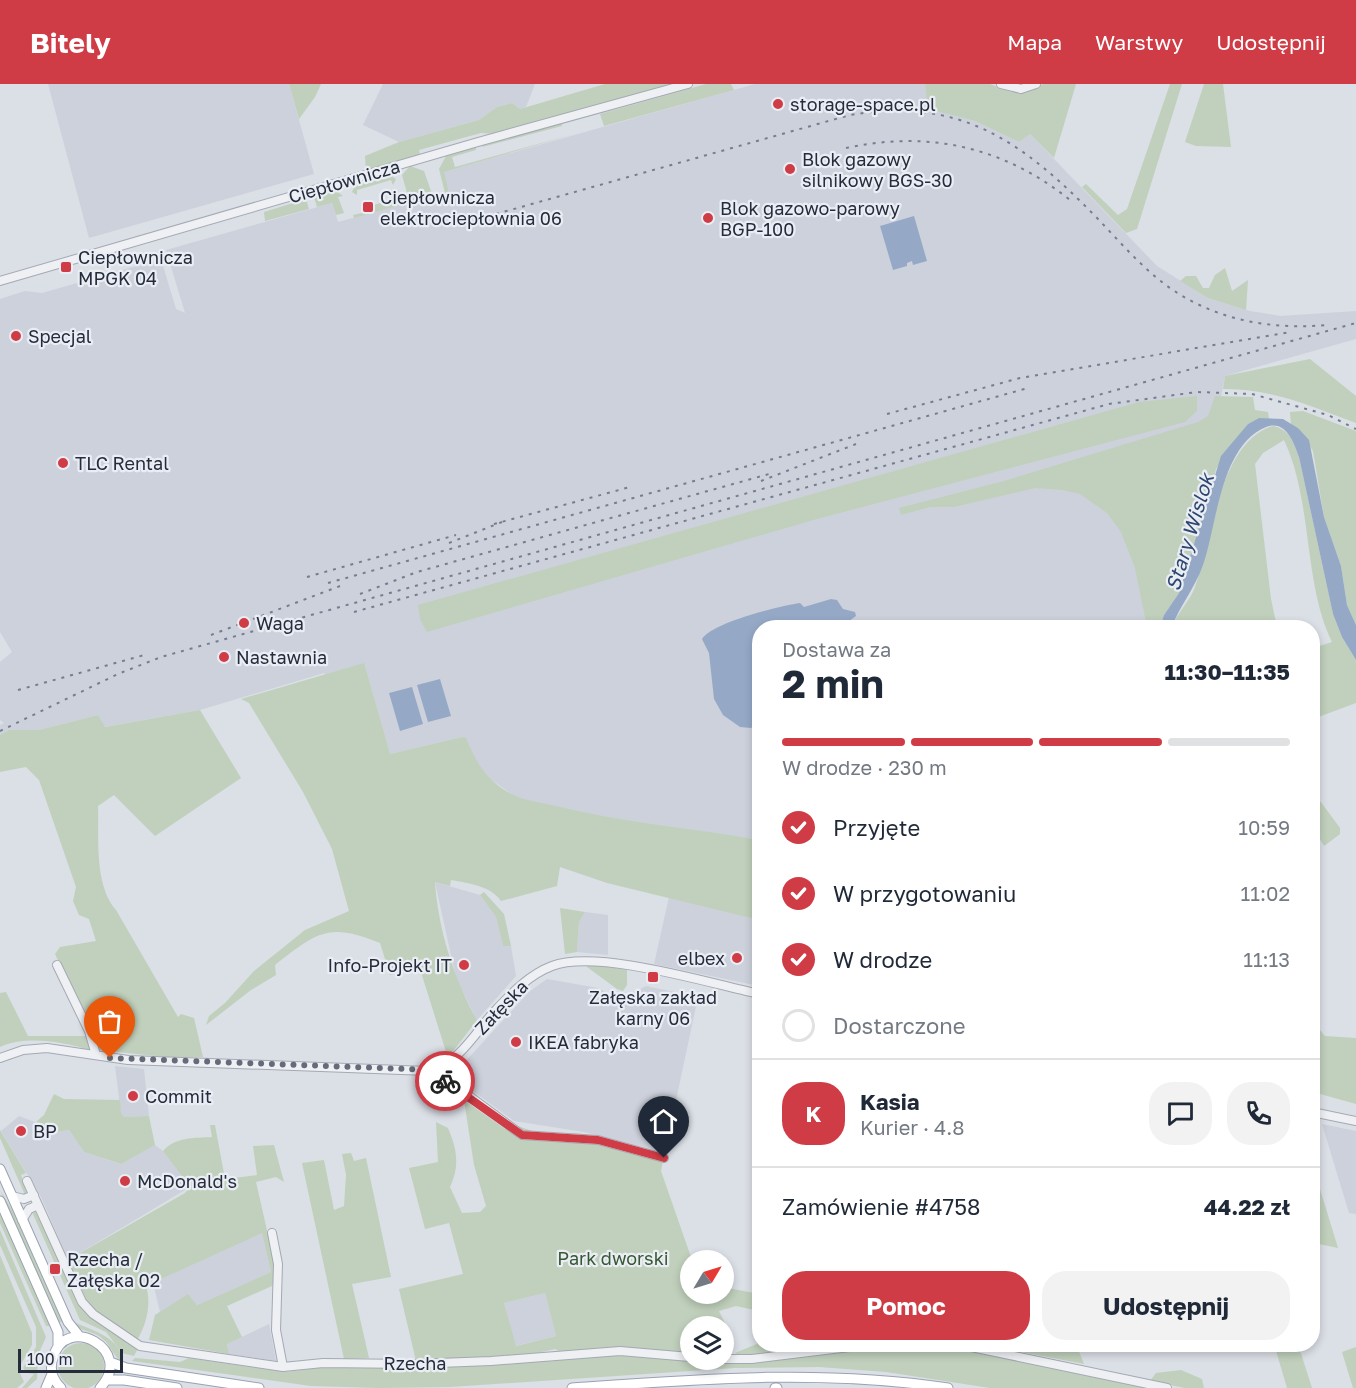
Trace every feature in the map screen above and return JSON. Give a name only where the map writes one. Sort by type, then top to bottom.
[{"type":"main road","points":[[0,1169],[68,1322],[80,1337],[100,1344],[110,1362],[126,1368],[259,1388]]},
{"type":"main road","points":[[0,1201],[56,1328],[58,1347]]},
{"type":"main road","points":[[46,1388],[52,1374],[52,1360],[58,1347],[68,1340],[80,1337]]},
{"type":"main road","points":[[110,1362],[104,1384],[124,1380],[177,1388]]},
{"type":"main road","points":[[52,1374],[61,1388]]},
{"type":"main road","points":[[572,1388],[714,1378],[802,1376],[888,1380],[948,1388]]},
{"type":"street","name":"Ciepłownicza","points":[[0,281],[466,145],[688,84]]},
{"type":"street","points":[[1001,84],[1021,89],[1036,84]]},
{"type":"street","name":"Załęska","points":[[434,1070],[452,1060],[521,985],[545,969],[564,962],[593,960],[614,963],[752,993]]},
{"type":"street","points":[[57,965],[89,1031],[96,1056]]},
{"type":"street","points":[[0,1058],[23,1050],[47,1048],[96,1056],[159,1062],[434,1070],[522,1135],[598,1140],[664,1158]]},
{"type":"street","points":[[1320,1114],[1356,1121]]},
{"type":"street","points":[[22,1220],[29,1209],[38,1205],[27,1180]]},
{"type":"street","points":[[12,1196],[24,1199],[34,1195]]},
{"type":"street","name":"Rzecha","points":[[38,1205],[82,1302],[93,1314],[140,1346],[283,1367],[323,1363],[413,1364],[490,1361],[621,1351],[680,1356]]},
{"type":"street","points":[[272,1233],[278,1264],[275,1316],[283,1367]]},
{"type":"street","points":[[734,1359],[809,1352]]},
{"type":"street","points":[[995,1352],[1167,1388]]},
{"type":"shaded area","points":[[48,84],[289,84],[314,174],[89,238]]},
{"type":"shaded area","points":[[383,84],[535,84],[526,107],[520,109],[512,103],[497,107],[479,120],[399,142],[363,125]]},
{"type":"shaded area","points":[[755,84],[925,84],[929,109],[975,121],[1019,142],[1030,134],[1157,266],[1208,298],[1250,311],[1281,316],[1356,311],[1356,339],[1225,376],[1216,423],[1162,620],[752,620],[752,839],[584,814],[514,796],[489,778],[476,764],[466,739],[462,737],[390,754],[324,673],[200,710],[104,727],[98,715],[39,730],[9,730],[0,735],[0,725],[4,723],[0,720],[0,662],[12,652],[0,632],[0,299],[25,291],[42,293],[161,259],[176,309],[185,313],[166,250],[332,203],[338,222],[445,193],[449,191],[443,172]]},
{"type":"shaded area","points":[[435,882],[480,895],[496,917],[503,946],[511,946],[516,976],[477,1020],[456,978]]},
{"type":"shaded area","points":[[669,897],[752,918],[752,985],[654,964]]},
{"type":"shaded area","points":[[585,912],[608,915],[608,955],[577,952],[579,922]]},
{"type":"shaded area","points":[[547,979],[598,988],[620,1000],[646,986],[698,997],[665,1152],[584,1132],[514,1121],[452,1076],[529,992]]},
{"type":"shaded area","points":[[115,1066],[144,1069],[149,1116],[124,1117],[121,1113]]},
{"type":"shaded area","points":[[19,1116],[43,1125],[49,1133],[69,1130],[84,1152],[120,1164],[155,1145],[163,1151],[190,1187],[68,1260],[41,1197],[1,1131]]},
{"type":"shaded area","points":[[1322,1124],[1356,1131],[1356,1214],[1349,1213]]},
{"type":"shaded area","points":[[262,1232],[271,1272],[197,1305],[188,1295],[160,1312],[153,1283]]},
{"type":"shaded area","points":[[545,1293],[556,1336],[515,1346],[504,1303]]},
{"type":"shaded area","points":[[269,1324],[276,1361],[229,1354],[227,1344]]},
{"type":"green space","points":[[289,84],[321,84],[315,97],[299,119]]},
{"type":"green space","points":[[605,84],[673,84],[494,134],[481,133],[419,150],[420,155],[366,171],[365,156],[399,142],[479,120],[497,107],[512,103],[520,109]]},
{"type":"green space","points":[[706,84],[731,84],[734,90],[604,126],[600,114]]},
{"type":"green space","points":[[925,84],[990,84],[1011,92],[1035,89],[1043,84],[1076,84],[1054,158],[1030,134],[1019,142],[975,121],[928,109]]},
{"type":"green space","points":[[1170,84],[1182,84],[1137,229],[1126,233],[1082,187],[1086,184],[1118,215],[1127,209]]},
{"type":"green space","points":[[1204,84],[1223,84],[1231,147],[1196,146],[1185,142]]},
{"type":"green space","points":[[562,123],[562,126],[482,147],[484,145]]},
{"type":"green space","points":[[574,134],[444,172],[449,192],[445,193],[439,169],[446,156],[476,147],[476,150],[452,157],[455,167]]},
{"type":"green space","points":[[410,166],[424,171],[432,194],[407,193],[402,175]]},
{"type":"green space","points":[[390,175],[396,179],[393,185],[391,180],[357,190],[357,195],[352,192],[355,186]]},
{"type":"green space","points":[[335,190],[343,196],[338,197],[344,213],[336,215],[332,203],[317,207],[314,197]]},
{"type":"green space","points":[[408,195],[430,197],[354,218],[353,215],[371,211],[370,206]]},
{"type":"green space","points":[[306,199],[309,209],[265,221],[264,212]]},
{"type":"green space","points":[[1225,268],[1232,291],[1248,280],[1246,310],[1208,298],[1180,281],[1186,276],[1196,276],[1203,288],[1209,288],[1215,275]]},
{"type":"green space","points":[[1310,359],[1356,396],[1356,423],[1274,395],[1223,389],[1225,376]]},
{"type":"green space","points":[[1197,396],[1197,411],[1185,422],[817,519],[427,632],[420,619],[418,605],[1139,402]]},
{"type":"green space","points":[[1215,396],[1253,397],[1255,410],[1268,412],[1269,419],[1259,418],[1248,424],[1216,469],[1208,503],[1179,593],[1162,620],[1146,620],[1135,568],[1121,532],[1107,513],[1080,494],[1035,488],[954,507],[930,507],[901,515],[899,508],[1004,481],[1198,422],[1208,416]]},
{"type":"green space","points":[[1303,411],[1356,431],[1356,625],[1347,605],[1341,566],[1324,517],[1313,451],[1298,428],[1291,424],[1290,412]]},
{"type":"green space","points":[[1273,426],[1287,433],[1293,441],[1299,457],[1333,614],[1342,637],[1356,660],[1356,703],[1320,716],[1320,646],[1332,642],[1316,594],[1300,489],[1284,440],[1263,453],[1255,464],[1276,620],[1176,620],[1195,587],[1212,520],[1229,472],[1240,451],[1255,436]]},
{"type":"green space","points":[[364,663],[390,754],[462,737],[466,738],[485,773],[503,789],[523,799],[585,813],[752,839],[752,918],[607,883],[560,867],[557,886],[501,901],[497,896],[479,886],[451,880],[450,886],[435,882],[448,953],[461,988],[477,1020],[448,1058],[420,969],[390,975],[380,943],[348,933],[324,934],[302,945],[275,965],[276,975],[251,990],[206,1025],[209,1016],[225,1003],[254,971],[305,930],[349,911],[332,849],[303,792],[249,703],[241,699]]},
{"type":"green space","points":[[200,710],[241,778],[155,836],[114,795],[98,806],[98,832],[101,875],[109,900],[178,1017],[181,1014],[194,1018],[203,1057],[166,1057],[98,1050],[55,954],[60,947],[96,941],[89,919],[79,915],[73,901],[76,887],[39,780],[26,767],[0,772],[0,735],[9,730],[39,730],[98,715],[105,727]]},
{"type":"green space","points":[[1320,801],[1340,828],[1340,834],[1324,846],[1320,839]]},
{"type":"green space","points":[[484,892],[504,914],[511,946],[503,946],[496,917],[480,895]]},
{"type":"green space","points":[[560,908],[585,912],[579,922],[577,952],[565,954]]},
{"type":"green space","points":[[588,964],[627,970],[627,985],[623,991],[617,989],[587,967]]},
{"type":"green space","points":[[6,992],[28,1036],[89,1036],[90,1050],[45,1041],[21,1041],[0,1047],[0,993]]},
{"type":"green space","points":[[1320,1030],[1325,1036],[1356,1038],[1356,1104],[1320,1094]]},
{"type":"green space","points":[[54,1094],[64,1099],[120,1100],[121,1113],[124,1117],[149,1116],[155,1145],[121,1164],[84,1152],[69,1130],[49,1133],[43,1125],[36,1122],[44,1115]]},
{"type":"green space","name":"Park dworski","points":[[464,1100],[505,1129],[509,1123],[535,1132],[585,1134],[664,1156],[661,1171],[689,1250],[680,1250],[680,1304],[734,1304],[734,1289],[752,1293],[752,1309],[736,1306],[719,1311],[722,1316],[680,1316],[680,1353],[622,1347],[561,1352],[555,1349],[533,1354],[416,1361],[399,1289],[463,1274],[449,1223],[425,1229],[409,1168],[438,1162],[436,1122],[448,1128],[454,1143],[456,1165],[450,1187],[462,1213],[480,1212],[486,1206],[474,1165]],"holes":[[[545,1293],[556,1336],[516,1346],[504,1303]]]},
{"type":"green space","points":[[210,1125],[215,1125],[225,1179],[257,1175],[253,1146],[274,1145],[284,1182],[276,1177],[256,1182],[276,1270],[272,1286],[227,1306],[242,1337],[227,1344],[229,1354],[149,1340],[155,1315],[188,1294],[197,1305],[271,1272],[262,1233],[146,1286],[147,1315],[136,1342],[94,1310],[86,1299],[68,1260],[185,1193],[190,1187],[163,1151],[179,1141],[212,1137]]},
{"type":"green space","points":[[0,1130],[26,1173],[21,1175],[27,1191],[25,1195],[0,1138]]},
{"type":"green space","points":[[351,1153],[354,1161],[366,1158],[391,1277],[352,1284],[369,1358],[344,1359],[302,1163],[324,1160],[334,1210],[344,1206],[346,1175],[342,1154]]},
{"type":"green space","points":[[1320,1189],[1338,1248],[1320,1244]]},
{"type":"green space","points":[[0,1190],[16,1216],[63,1321],[59,1323]]},
{"type":"green space","points":[[0,1211],[51,1326],[46,1326],[0,1223]]},
{"type":"green space","points":[[35,1211],[85,1311],[137,1350],[134,1356],[122,1353],[106,1332],[80,1320],[32,1212]]},
{"type":"green space","points":[[0,1230],[46,1337],[38,1355],[37,1379],[27,1388],[22,1388],[34,1374],[27,1373],[23,1368],[36,1347],[36,1327],[0,1245]]},
{"type":"green space","points":[[0,1255],[32,1333],[32,1345],[18,1369],[24,1382],[17,1388],[0,1388]]},
{"type":"green space","points":[[76,1323],[106,1336],[117,1347],[123,1362],[100,1337],[80,1329],[73,1324]]},
{"type":"green space","points":[[81,1343],[97,1350],[104,1366],[97,1382],[81,1389],[65,1382],[58,1366],[65,1350]]},
{"type":"green space","points":[[752,1346],[752,1352],[778,1352],[741,1357],[735,1353]]},
{"type":"green space","points":[[1356,1347],[1356,1388],[1353,1388],[1342,1352]]},
{"type":"green space","points":[[836,1352],[978,1352],[1146,1388],[990,1388],[886,1372],[819,1367],[734,1368],[734,1363]]},
{"type":"green space","points":[[1021,1352],[1079,1352],[1084,1364]]},
{"type":"green space","points":[[1276,1352],[1301,1352],[1312,1388],[1287,1388]]},
{"type":"green space","points":[[625,1354],[680,1360],[680,1370],[705,1370],[450,1387],[379,1388],[311,1386],[132,1361],[135,1358],[180,1362],[189,1358],[285,1372],[335,1366],[416,1368]]},
{"type":"green space","points":[[1181,1370],[1202,1379],[1204,1388],[1185,1388],[1150,1381],[1156,1373]]},
{"type":"water","points":[[914,216],[927,261],[913,265],[912,261],[907,263],[907,266],[893,270],[880,226]]},
{"type":"water","points":[[1259,418],[1283,419],[1298,428],[1309,440],[1324,517],[1341,566],[1347,605],[1356,625],[1356,660],[1342,637],[1333,614],[1299,457],[1288,434],[1279,426],[1266,427],[1251,437],[1239,451],[1222,488],[1200,573],[1175,620],[1162,620],[1179,593],[1221,456],[1248,424]]},
{"type":"water","points":[[831,599],[837,600],[843,609],[855,612],[856,616],[850,620],[752,620],[752,727],[740,727],[723,715],[714,699],[709,653],[702,639],[719,627],[748,616],[800,603],[804,607]]},
{"type":"water","points":[[440,679],[451,716],[428,722],[417,685]]},
{"type":"water","points":[[412,687],[423,724],[400,731],[389,693]]},
{"type":"railway","points":[[496,214],[850,115],[890,111],[926,113],[958,120],[988,131],[1017,148],[1071,192],[1151,273],[1188,299],[1225,315],[1265,324],[1326,325]]},
{"type":"railway","points":[[846,148],[907,141],[964,147],[1019,167],[1070,200]]},
{"type":"railway","points":[[0,731],[118,674],[161,657],[1356,323]]},
{"type":"railway","points":[[887,414],[1020,378],[1291,332]]},
{"type":"railway","points":[[328,583],[1028,388]]},
{"type":"railway","points":[[354,612],[1109,404],[1197,392],[1252,394],[1328,415],[1356,429]]},
{"type":"railway","points":[[761,481],[856,444]]},
{"type":"railway","points":[[360,594],[417,572],[769,474]]},
{"type":"railway","points":[[494,524],[630,487]]},
{"type":"railway","points":[[449,543],[502,522]]},
{"type":"railway","points":[[307,577],[456,535]]},
{"type":"railway","points":[[211,635],[340,586]]},
{"type":"railway","points":[[18,690],[148,654]]},
{"type":"way so far","points":[[110,1058],[159,1062],[423,1072],[434,1070],[445,1081]]},
{"type":"place","name":"storage-space.pl","points":[[778,104]]},
{"type":"place","name":"Blok gazowy silnikowy BGS-30","points":[[790,169]]},
{"type":"place","name":"Ciepłownicza elektrociepłownia 06","points":[[368,207]]},
{"type":"place","name":"Blok gazowo-parowy BGP-100","points":[[708,218]]},
{"type":"place","name":"Ciepłownicza MPGK 04","points":[[66,267]]},
{"type":"place","name":"Specjal","points":[[16,336]]},
{"type":"place","name":"TLC Rental","points":[[63,463]]},
{"type":"place","name":"Waga","points":[[244,623]]},
{"type":"place","name":"Nastawnia","points":[[224,657]]},
{"type":"place","name":"elbex","points":[[737,958]]},
{"type":"place","name":"Info-Projekt IT","points":[[464,965]]},
{"type":"place","name":"Załęska zakład karny 06","points":[[653,977]]},
{"type":"place","name":"IKEA fabryka","points":[[516,1042]]},
{"type":"place","name":"Commit","points":[[133,1096]]},
{"type":"place","name":"BP","points":[[21,1131]]},
{"type":"place","name":"McDonald's","points":[[125,1181]]},
{"type":"place","name":"Rzecha / Załęska 02","points":[[55,1269]]},
{"type":"route","points":[[445,1081],[527,1137],[598,1140],[664,1158]]},
{"type":"water label","name":"Stary Wislok","points":[[1189,532]]}]
